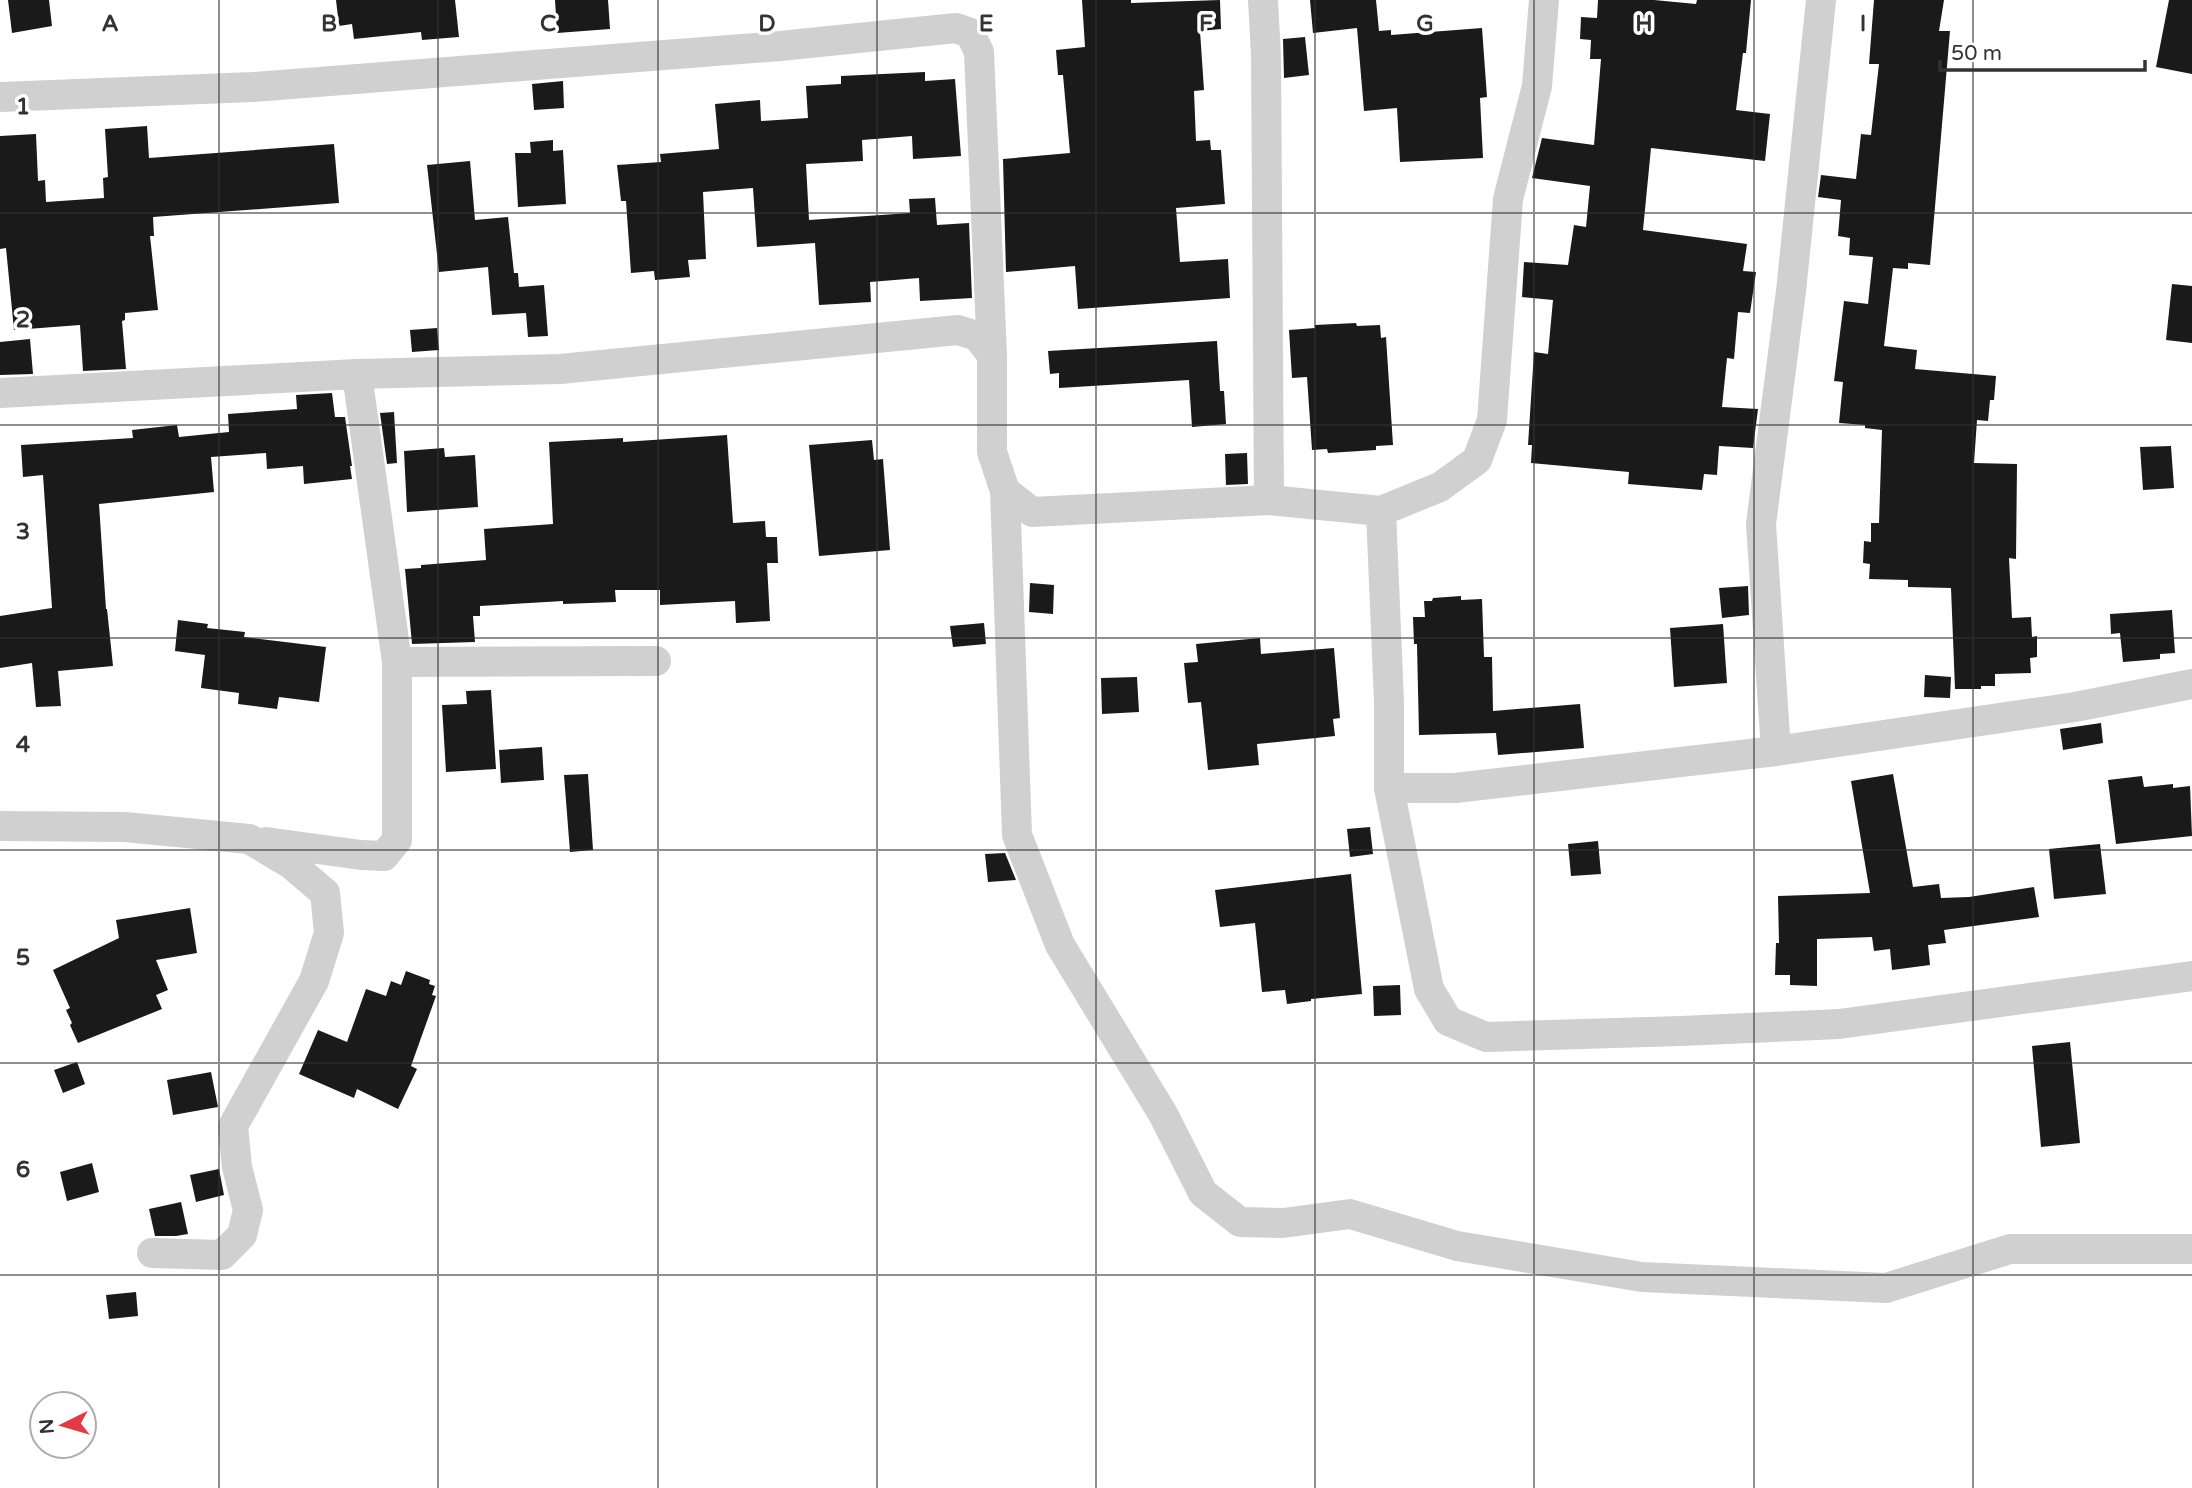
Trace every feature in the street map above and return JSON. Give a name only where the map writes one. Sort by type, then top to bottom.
[{"type":"street","points":[[1263,0],[1266,70],[1269,500]]},
{"type":"street","points":[[1005,491],[1032,512],[1269,500],[1381,511],[1440,487],[1477,460],[1492,420],[1508,199],[1537,86],[1544,0]]},
{"type":"street","points":[[1776,751],[1761,524],[1791,291],[1821,0]]},
{"type":"street","points":[[0,97],[253,87],[780,46],[956,27],[970,33],[979,52],[992,355],[992,452],[1005,491],[1017,835],[1060,945],[1163,1114],[1203,1193],[1240,1222],[1283,1223],[1350,1214],[1457,1246],[1642,1277],[1886,1288],[2010,1249],[2192,1249]]},
{"type":"street","points":[[0,393],[357,374],[560,369],[958,330],[977,336],[992,355]]},
{"type":"street","points":[[0,826],[125,827],[189,832],[384,856],[397,840],[397,662],[357,374]]},
{"type":"street","points":[[1381,511],[1390,702],[1389,789],[1429,989],[1448,1021],[1486,1037],[1839,1024],[2192,976]]},
{"type":"street","points":[[397,662],[656,661]]},
{"type":"street","points":[[1389,789],[1455,788],[1776,751],[2075,707],[2192,684]]},
{"type":"street","points":[[152,1253],[222,1255],[242,1235],[248,1210],[237,1167],[233,1126],[314,981],[329,933],[325,893],[291,864],[249,839]]},
{"type":"building","points":[[8,0],[49,0],[52,26],[12,33]]},
{"type":"building","points":[[336,0],[455,0],[459,37],[422,40],[421,32],[354,39],[352,24],[339,26]]},
{"type":"building","points":[[555,0],[608,0],[610,29],[557,33]]},
{"type":"building","points":[[1082,0],[1131,0],[1131,3],[1220,0],[1221,29],[1200,31],[1204,90],[1194,91],[1196,141],[1210,140],[1211,150],[1221,150],[1225,204],[1176,208],[1180,262],[1228,259],[1230,298],[1078,309],[1075,266],[1006,272],[1003,159],[1070,153],[1063,75],[1058,75],[1056,50],[1085,47]]},
{"type":"building","points":[[1310,0],[1376,0],[1379,31],[1391,30],[1391,35],[1482,28],[1487,97],[1480,98],[1483,158],[1400,162],[1397,108],[1364,111],[1357,28],[1313,33]]},
{"type":"building","points":[[1598,0],[1654,0],[1696,4],[1697,0],[1751,0],[1746,53],[1743,53],[1736,110],[1770,114],[1765,161],[1651,148],[1643,230],[1747,244],[1743,271],[1756,272],[1750,313],[1738,312],[1734,359],[1727,358],[1722,407],[1758,409],[1753,448],[1719,446],[1717,475],[1704,474],[1702,490],[1628,484],[1629,472],[1531,463],[1532,445],[1528,445],[1534,352],[1548,354],[1553,300],[1522,297],[1524,262],[1568,265],[1574,225],[1586,227],[1590,186],[1532,178],[1542,138],[1594,145],[1601,59],[1590,59],[1591,40],[1580,39],[1581,17],[1597,18]]},
{"type":"building","points":[[1874,0],[1944,0],[1939,31],[1950,31],[1930,265],[1908,263],[1908,269],[1893,268],[1884,346],[1917,350],[1915,369],[1996,376],[1994,400],[1990,400],[1988,421],[1977,420],[1974,463],[2017,464],[2016,559],[2009,558],[2012,618],[2031,617],[2032,637],[2037,636],[2037,657],[2030,658],[2031,673],[1995,674],[1995,686],[1981,686],[1981,689],[1955,689],[1951,588],[1908,587],[1908,580],[1869,579],[1870,564],[1863,563],[1864,541],[1871,542],[1871,523],[1879,523],[1882,430],[1865,428],[1865,425],[1839,423],[1843,382],[1834,381],[1844,301],[1868,304],[1873,257],[1849,255],[1850,238],[1838,236],[1841,200],[1818,197],[1821,175],[1856,179],[1861,134],[1871,135],[1879,64],[1869,64]]},
{"type":"building","points":[[2169,0],[2192,0],[2192,74],[2156,67]]},
{"type":"building","points":[[1305,37],[1309,75],[1284,78],[1283,39]]},
{"type":"building","points":[[925,72],[925,81],[955,79],[961,156],[913,159],[912,136],[862,140],[863,161],[806,164],[809,220],[910,213],[909,199],[935,198],[937,225],[969,223],[972,298],[920,301],[919,278],[870,282],[871,302],[819,305],[815,243],[757,247],[753,188],[703,192],[706,259],[688,260],[690,277],[655,280],[654,271],[631,273],[626,201],[621,201],[617,165],[661,162],[660,154],[719,149],[715,104],[760,100],[761,121],[808,118],[806,86],[841,84],[841,76]]},
{"type":"building","points":[[563,81],[564,108],[534,110],[532,84]]},
{"type":"building","points":[[147,126],[149,158],[334,144],[339,203],[153,217],[154,236],[150,236],[158,310],[125,313],[125,320],[122,321],[126,369],[83,371],[80,325],[14,330],[6,248],[0,249],[0,136],[36,134],[38,181],[45,180],[46,202],[104,198],[103,178],[108,177],[105,129]]},
{"type":"building","points":[[553,140],[553,151],[563,150],[566,204],[518,207],[515,153],[531,153],[530,142]]},
{"type":"building","points":[[470,161],[475,220],[508,217],[514,273],[518,273],[519,287],[544,285],[548,336],[528,337],[526,313],[492,315],[488,267],[439,272],[427,165]]},
{"type":"building","points":[[2172,284],[2192,286],[2192,343],[2166,340]]},
{"type":"building","points":[[1356,323],[1357,326],[1380,325],[1381,338],[1386,337],[1393,445],[1376,446],[1376,450],[1328,453],[1327,449],[1312,450],[1307,377],[1292,378],[1289,330],[1315,328],[1315,325]]},
{"type":"building","points":[[437,328],[439,350],[412,352],[410,330]]},
{"type":"building","points":[[30,339],[33,374],[0,375],[0,342]]},
{"type":"building","points":[[1217,341],[1220,391],[1224,391],[1226,424],[1192,427],[1189,380],[1059,388],[1059,373],[1050,374],[1048,351]]},
{"type":"building","points":[[332,393],[335,417],[345,417],[352,479],[304,484],[303,466],[267,469],[266,453],[211,457],[214,492],[99,504],[113,666],[58,671],[61,706],[36,707],[32,663],[0,668],[0,616],[52,608],[43,475],[23,477],[21,445],[133,438],[132,430],[177,425],[179,437],[229,432],[228,414],[297,409],[296,395]]},
{"type":"building","points":[[394,412],[397,463],[387,464],[380,413]]},
{"type":"building","points":[[727,435],[733,523],[765,521],[766,537],[777,537],[778,563],[767,563],[770,621],[736,623],[735,601],[660,605],[660,590],[615,590],[616,602],[563,604],[563,601],[480,606],[480,616],[473,616],[475,642],[412,644],[405,569],[421,568],[421,565],[486,560],[484,529],[553,524],[549,442],[623,438],[623,442]]},
{"type":"building","points":[[872,440],[874,460],[883,459],[890,550],[819,556],[809,445]]},
{"type":"building","points":[[2171,446],[2174,488],[2143,490],[2140,447]]},
{"type":"building","points":[[444,448],[445,457],[475,455],[478,507],[407,512],[404,451]]},
{"type":"building","points":[[1247,453],[1248,484],[1226,485],[1225,454]]},
{"type":"building","points":[[1030,583],[1054,585],[1053,614],[1029,612]]},
{"type":"building","points":[[1748,586],[1749,615],[1722,618],[1719,588]]},
{"type":"building","points":[[1461,596],[1461,600],[1482,599],[1484,657],[1492,657],[1493,711],[1580,704],[1584,748],[1498,755],[1496,733],[1419,735],[1417,644],[1414,644],[1413,617],[1425,617],[1424,601]]},
{"type":"building","points":[[2172,610],[2175,653],[2160,654],[2160,659],[2123,662],[2120,633],[2111,634],[2110,614]]},
{"type":"building","points":[[178,620],[208,624],[207,628],[245,632],[244,637],[326,647],[319,702],[279,697],[277,709],[238,704],[239,693],[201,688],[205,655],[175,651]]},
{"type":"building","points":[[984,623],[986,644],[953,647],[950,626]]},
{"type":"building","points":[[1723,624],[1727,683],[1674,687],[1670,628]]},
{"type":"building","points":[[1260,638],[1261,654],[1334,648],[1340,718],[1333,719],[1335,736],[1257,744],[1259,765],[1208,770],[1201,702],[1188,703],[1184,663],[1198,662],[1196,644]]},
{"type":"building","points":[[1925,675],[1951,677],[1950,698],[1924,697]]},
{"type":"building","points":[[1137,677],[1139,712],[1102,714],[1101,678]]},
{"type":"building","points":[[491,690],[496,769],[446,772],[442,705],[467,704],[466,691]]},
{"type":"building","points":[[2101,723],[2103,743],[2063,750],[2060,729]]},
{"type":"building","points":[[542,747],[544,780],[501,783],[499,750]]},
{"type":"building","points":[[588,774],[593,850],[570,852],[564,775]]},
{"type":"building","points":[[1893,774],[1913,887],[1939,884],[1941,898],[1969,897],[2034,887],[2039,917],[1944,930],[1946,943],[1928,945],[1930,965],[1892,970],[1890,949],[1874,951],[1872,937],[1817,939],[1817,986],[1790,985],[1790,975],[1775,975],[1776,943],[1779,943],[1778,896],[1870,893],[1851,781]]},
{"type":"building","points":[[2142,776],[2144,787],[2173,784],[2173,788],[2190,786],[2192,836],[2116,844],[2108,780]]},
{"type":"building","points":[[1370,827],[1373,854],[1350,857],[1347,829]]},
{"type":"building","points":[[1598,841],[1601,874],[1571,876],[1568,844]]},
{"type":"building","points":[[2100,844],[2106,894],[2054,899],[2049,849]]},
{"type":"building","points":[[1005,853],[1016,880],[988,882],[985,854]]},
{"type":"building","points":[[1351,874],[1362,994],[1287,1004],[1285,990],[1262,992],[1255,923],[1220,927],[1215,890]]},
{"type":"building","points":[[190,908],[197,953],[156,960],[168,990],[156,995],[162,1009],[78,1043],[66,1010],[70,1008],[53,970],[119,938],[116,920]]},
{"type":"building","points":[[406,971],[430,980],[429,984],[435,986],[432,995],[436,996],[411,1066],[417,1069],[398,1109],[357,1089],[354,1098],[299,1074],[318,1030],[347,1042],[366,989],[386,996],[391,981],[401,985]]},
{"type":"building","points":[[1400,985],[1401,1015],[1374,1016],[1373,986]]},
{"type":"building","points":[[2070,1042],[2080,1143],[2041,1147],[2032,1046]]},
{"type":"building","points":[[77,1062],[85,1084],[63,1093],[54,1070]]},
{"type":"building","points":[[211,1072],[218,1107],[173,1115],[167,1080]]},
{"type":"building","points":[[92,1163],[99,1192],[67,1201],[60,1172]]},
{"type":"building","points":[[219,1169],[224,1195],[196,1202],[190,1175]]},
{"type":"building","points":[[181,1202],[188,1234],[155,1236],[149,1209]]},
{"type":"building","points":[[136,1292],[138,1316],[109,1319],[106,1295]]}]
